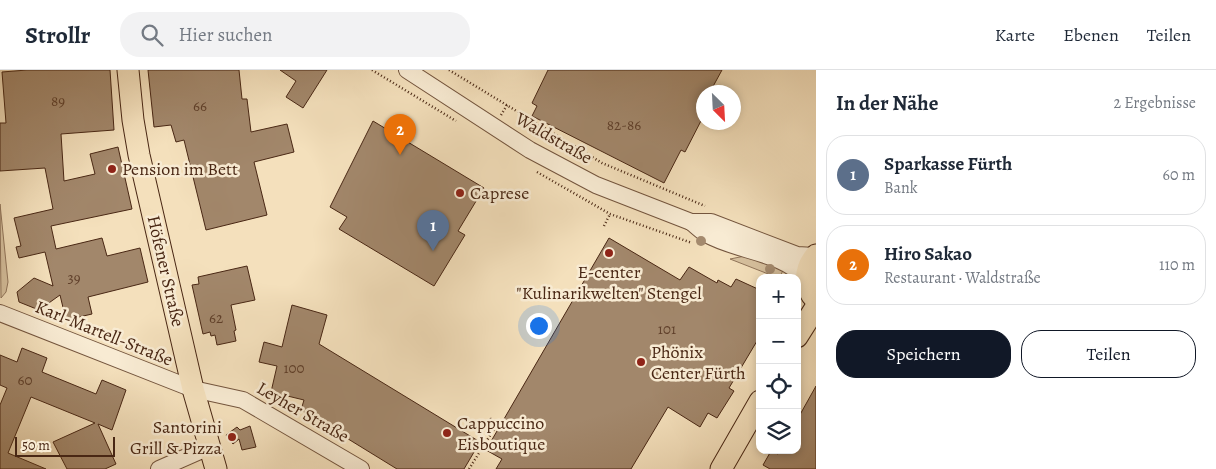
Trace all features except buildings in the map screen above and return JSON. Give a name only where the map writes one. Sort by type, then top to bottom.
[{"type":"main road","name":"Höfener Straße","points":[[128,70],[136,138],[192,390],[216,469]]},
{"type":"main road","points":[[815,256],[809,265],[806,279],[810,292],[816,300]]},
{"type":"main road","points":[[801,331],[816,307]]},
{"type":"main road","points":[[721,469],[756,408]]},
{"type":"street","name":"Waldstraße","points":[[407,70],[562,168],[596,185],[691,222],[706,234],[762,254],[791,267],[806,279]]},
{"type":"street","name":"Waldstraße","points":[[691,222],[711,222],[797,255],[815,256]]},
{"type":"street","name":"Karl-Martell-Straße","points":[[0,313],[192,390]]},
{"type":"street","name":"Leyher Straße","points":[[192,390],[243,400],[361,469]]},
{"type":"street","points":[[158,469],[209,447]]},
{"type":"path","points":[[449,70],[602,163],[708,208]]},
{"type":"path","points":[[604,226],[610,214]]},
{"type":"path","points":[[469,469],[496,426],[489,417]]},
{"type":"shaded area","points":[[0,204],[8,282],[6,292],[1,298]]},
{"type":"shaded area","points":[[745,256],[783,270],[781,274],[768,274],[730,259]]},
{"type":"place","name":"Hiro Sakao","points":[[400,155]]},
{"type":"place","name":"Pension im Bett","points":[[112,169]]},
{"type":"place","name":"Caprese","points":[[460,193]]},
{"type":"place","name":"Sparkasse Fürth","points":[[433,251]]},
{"type":"place","name":"E-center \"Kulinarikwelten\" Stengel","points":[[609,253]]},
{"type":"place","name":"Phönix Center Fürth","points":[[641,362]]},
{"type":"place","name":"Cappuccino Eisboutique","points":[[447,433]]},
{"type":"place","name":"Santorini Grill & Pizza","points":[[232,437]]}]
